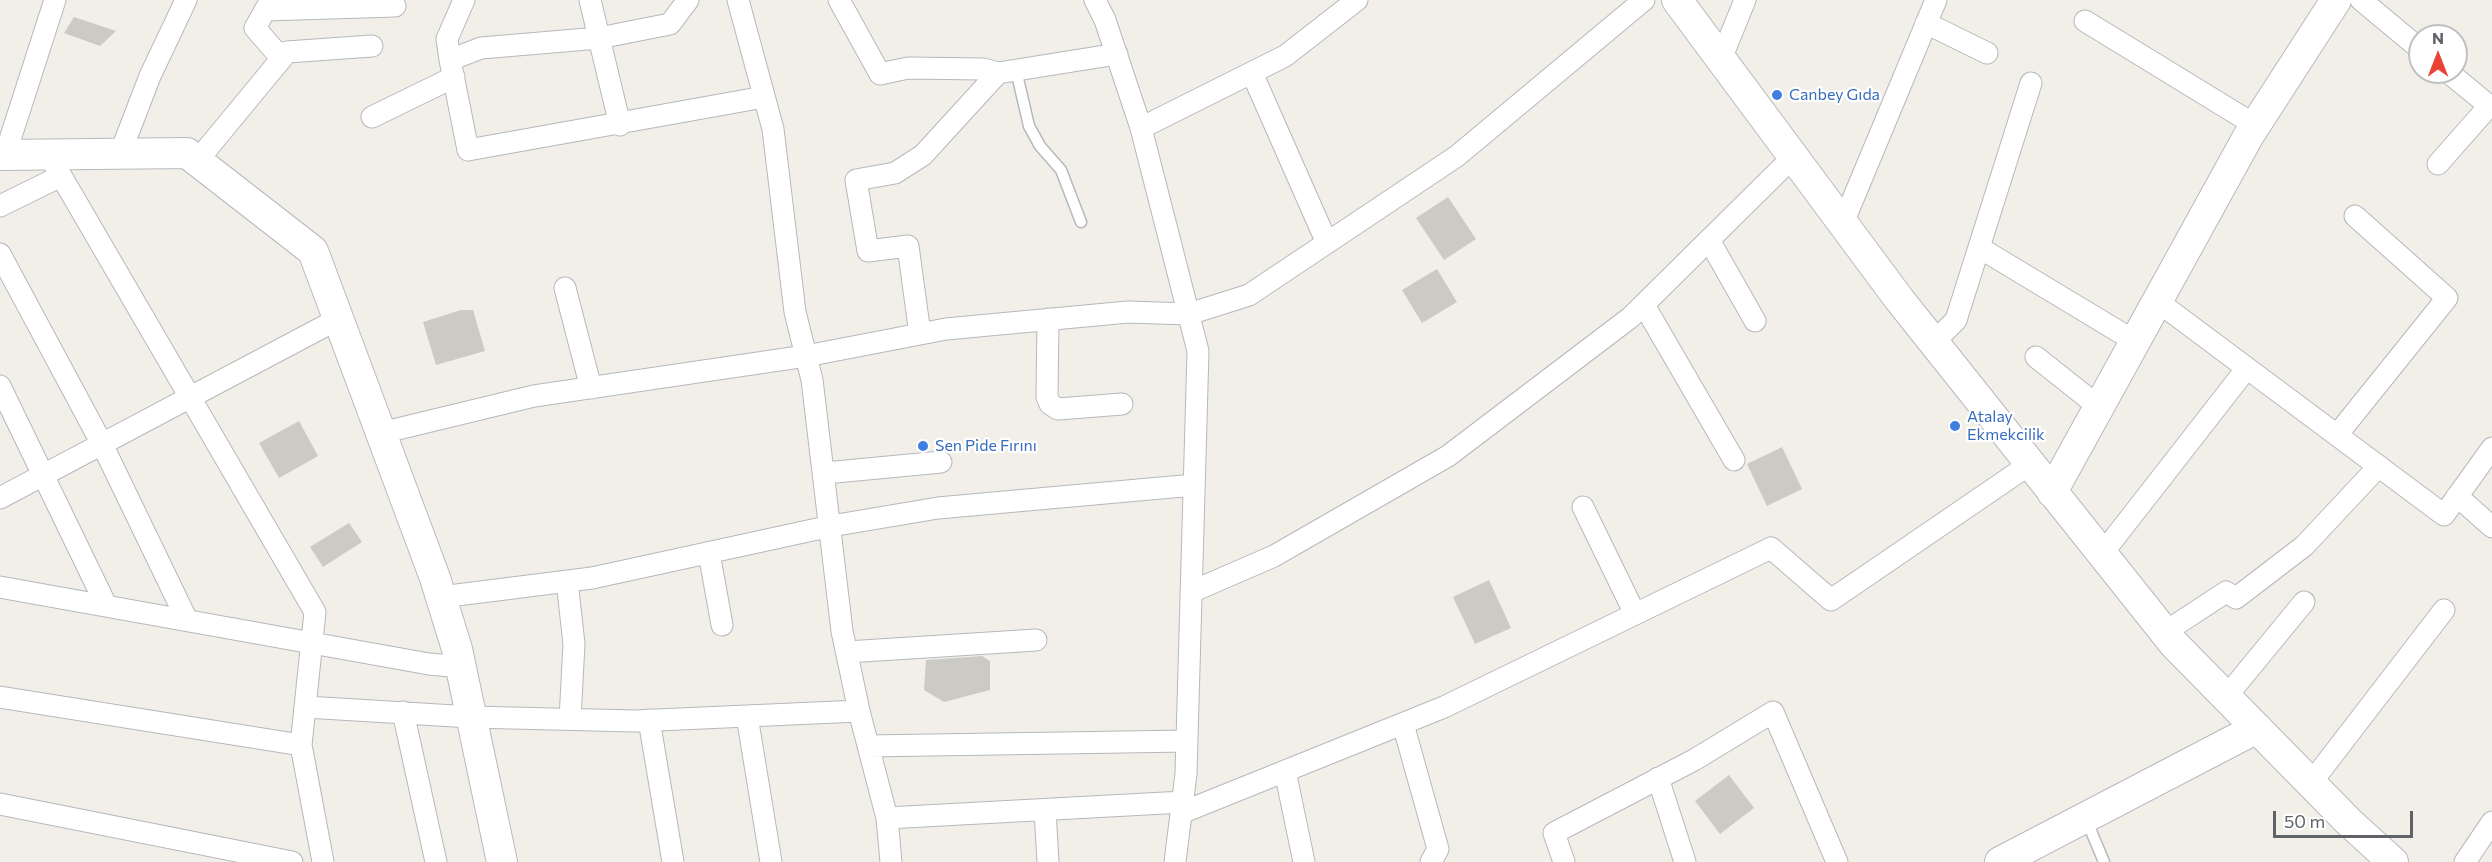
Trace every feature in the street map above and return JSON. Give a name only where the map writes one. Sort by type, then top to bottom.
[{"type":"main road","points":[[2052,492],[2255,125],[2335,0]]},
{"type":"main road","points":[[1686,5],[1721,59],[1933,343],[2165,632],[2311,783],[2393,862]]},
{"type":"main road","points":[[2,155],[55,165],[120,154],[187,153],[313,251],[441,597],[461,667],[502,862]]},
{"type":"main road","points":[[2000,862],[2257,728]]},
{"type":"street","points":[[2,155],[56,0]]},
{"type":"street","points":[[120,154],[150,76],[186,0]]},
{"type":"street","points":[[464,0],[447,39],[468,150],[620,125],[764,97]]},
{"type":"street","points":[[590,0],[620,125]]},
{"type":"street","points":[[372,117],[481,48],[599,38],[670,24],[688,0]]},
{"type":"street","points":[[738,0],[773,129],[795,312],[812,380],[825,474],[842,631],[887,818],[891,862]]},
{"type":"street","points":[[839,0],[880,74],[908,68],[983,69],[1007,72],[1117,54]]},
{"type":"street","points":[[1095,0],[1105,20],[1141,128],[1198,351],[1187,741],[1175,862]]},
{"type":"street","points":[[1141,128],[1285,56],[1357,0]]},
{"type":"street","points":[[381,433],[534,396],[806,356],[920,334],[1128,312],[1189,314],[1250,295],[1457,156],[1644,0]]},
{"type":"street","points":[[1721,59],[1745,0]]},
{"type":"street","points":[[1843,223],[1936,0]]},
{"type":"street","points":[[2361,0],[2408,39]]},
{"type":"street","points":[[281,58],[255,28],[268,5],[395,6]]},
{"type":"street","points":[[2085,21],[2255,125]]},
{"type":"street","points":[[1926,22],[1987,53]]},
{"type":"street","points":[[197,161],[286,52],[372,46]]},
{"type":"street","points":[[920,334],[908,246],[868,251],[856,180],[895,173],[922,155],[1007,72]]},
{"type":"street","points":[[1252,73],[1327,243]]},
{"type":"street","points":[[1933,343],[1956,320],[2031,82]]},
{"type":"street","points":[[2438,164],[2490,107],[2462,84]]},
{"type":"street","points":[[1191,592],[1274,555],[1448,456],[1631,318],[1793,156]]},
{"type":"street","points":[[0,207],[55,165],[315,612],[301,745],[323,862]]},
{"type":"street","points":[[2337,435],[2447,298],[2355,216]]},
{"type":"street","points":[[1709,240],[1755,321]]},
{"type":"street","points":[[1980,249],[2136,342]]},
{"type":"street","points":[[0,254],[102,444],[187,620]]},
{"type":"street","points":[[565,288],[591,388]]},
{"type":"street","points":[[2157,301],[2444,515],[2492,448]]},
{"type":"street","points":[[1644,305],[1734,460]]},
{"type":"street","points":[[0,498],[338,319]]},
{"type":"street","points":[[1048,319],[1047,397],[1050,404],[1058,409],[1122,404]]},
{"type":"street","points":[[2036,357],[2099,407]]},
{"type":"street","points":[[2102,554],[2247,368]]},
{"type":"street","points":[[0,386],[106,605]]},
{"type":"street","points":[[825,474],[941,462]]},
{"type":"street","points":[[887,818],[1045,810],[1182,808],[1285,771],[1444,708],[1771,548],[1831,600],[2030,464]]},
{"type":"street","points":[[2165,632],[2226,592],[2236,598],[2304,546],[2379,466]]},
{"type":"street","points":[[441,597],[567,581],[831,526],[938,508],[1194,485]]},
{"type":"street","points":[[2457,496],[2492,527]]},
{"type":"street","points":[[1583,507],[1635,614]]},
{"type":"street","points":[[709,553],[722,625]]},
{"type":"street","points":[[567,581],[574,644],[570,719]]},
{"type":"street","points":[[0,587],[429,664],[461,667]]},
{"type":"street","points":[[2226,697],[2304,602]]},
{"type":"street","points":[[2311,783],[2444,610]]},
{"type":"street","points":[[847,652],[1036,640]]},
{"type":"street","points":[[0,697],[301,745]]},
{"type":"street","points":[[306,707],[471,717],[649,720],[860,711]]},
{"type":"street","points":[[403,712],[436,862]]},
{"type":"street","points":[[1564,862],[1554,833],[1658,778],[1773,712],[1837,862]]},
{"type":"street","points":[[747,716],[771,862]]},
{"type":"street","points":[[649,720],[674,862]]},
{"type":"street","points":[[1403,724],[1438,849],[1431,862]]},
{"type":"street","points":[[868,746],[1187,741]]},
{"type":"street","points":[[1285,771],[1304,862]]},
{"type":"street","points":[[1658,778],[1685,862]]},
{"type":"street","points":[[0,804],[292,862]]},
{"type":"street","points":[[1045,810],[1048,862]]},
{"type":"street","points":[[2466,862],[2492,822]]},
{"type":"lane","points":[[1007,72],[1029,126],[1040,146],[1061,171],[1081,222]]},
{"type":"lane","points":[[2086,819],[2104,862]]},
{"type":"building","points":[[74,17],[116,31],[100,46],[64,33]]},
{"type":"building","points":[[1448,197],[1476,239],[1444,260],[1416,218]]},
{"type":"building","points":[[1437,269],[1457,302],[1422,323],[1402,290]]},
{"type":"building","points":[[461,310],[473,310],[485,351],[436,365],[423,322]]},
{"type":"building","points":[[299,421],[318,456],[279,478],[259,443]]},
{"type":"building","points":[[1782,447],[1802,489],[1767,506],[1747,464]]},
{"type":"building","points":[[349,523],[362,542],[323,567],[310,547]]},
{"type":"building","points":[[1489,580],[1511,628],[1475,644],[1453,597]]},
{"type":"building","points":[[982,656],[990,661],[990,690],[944,702],[924,690],[926,660]]},
{"type":"building","points":[[1729,775],[1754,808],[1720,834],[1695,801]]},
{"type":"place","name":"Canbey Gıda","points":[[1777,95]]},
{"type":"place","name":"Atalay Ekmekcilik","points":[[1955,426]]},
{"type":"place","name":"Sen Pide Fırını","points":[[923,446]]}]
